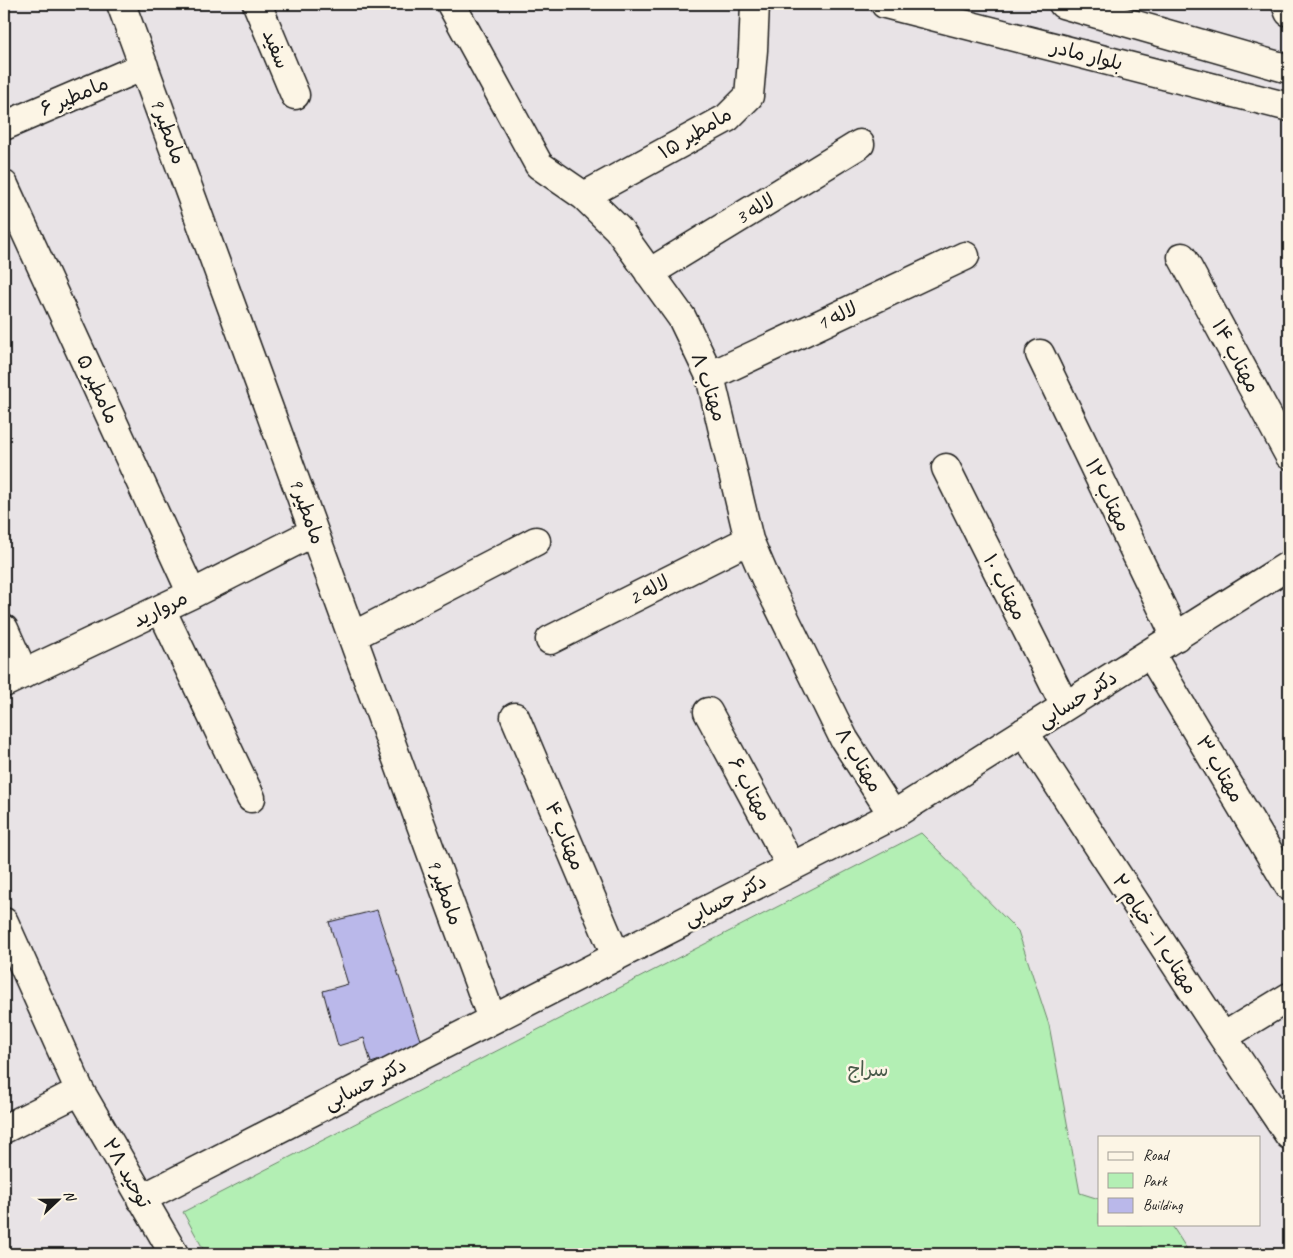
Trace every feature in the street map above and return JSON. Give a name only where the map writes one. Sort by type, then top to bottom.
[{"type":"street","name":"مامطیر 9","points":[[121,4],[492,1019]]},
{"type":"street","name":"سفید","points":[[257,4],[295,95]]},
{"type":"street","name":"مهتاب ۸","points":[[451,4],[539,165],[584,196],[618,229],[682,318],[710,376],[749,540],[767,582],[844,739],[892,815]]},
{"type":"street","name":"مامطیر ۱۵","points":[[584,196],[727,118],[749,96],[755,4]]},
{"type":"street","name":"بلوار مادر","points":[[885,4],[1289,106]]},
{"type":"street","name":"بلوار مادر","points":[[1063,4],[1289,69]]},
{"type":"street","points":[[1286,4],[1289,12]]},
{"type":"street","name":"مامطیر ۶","points":[[4,126],[144,66]]},
{"type":"street","name":"لاله 3","points":[[649,273],[860,144]]},
{"type":"street","name":"مامطیر ۵","points":[[4,185],[192,594]]},
{"type":"street","name":"لاله 1","points":[[710,376],[965,256]]},
{"type":"street","name":"مهتاب ۱۴","points":[[1182,257],[1289,455]]},
{"type":"street","name":"مهتاب ۱۲","points":[[1040,354],[1176,637]]},
{"type":"street","name":"مهتاب ۱۰","points":[[946,468],[1065,706]]},
{"type":"street","name":"مروارید","points":[[14,678],[192,594],[314,532]]},
{"type":"street","name":"لاله 2","points":[[550,640],[749,540]]},
{"type":"street","points":[[353,636],[536,541]]},
{"type":"street","name":"دکتر حسابی","points":[[141,1199],[892,815],[1289,565]]},
{"type":"street","points":[[161,609],[252,798]]},
{"type":"street","points":[[4,629],[14,678]]},
{"type":"street","name":"مهتاب ۳","points":[[1150,653],[1289,886]]},
{"type":"street","name":"مهتاب ۶","points":[[708,712],[792,866]]},
{"type":"street","name":"مهتاب ۴","points":[[515,717],[616,956]]},
{"type":"street","name":"مهتاب ۱ - خیام ۲","points":[[1024,732],[1289,1135]]},
{"type":"street","name":"توحید ۲۸","points":[[4,922],[80,1091],[174,1254]]},
{"type":"street","points":[[1223,1037],[1289,997]]},
{"type":"street","points":[[4,1129],[80,1091]]},
{"type":"green space","name":"سراج","points":[[921,833],[1018,931],[1049,1025],[1080,1193],[1098,1199],[1098,1226],[1172,1226],[1190,1254],[206,1254],[183,1212]]},
{"type":"building","points":[[377,910],[422,1046],[371,1063],[364,1038],[338,1046],[323,991],[348,984],[329,922]]}]
